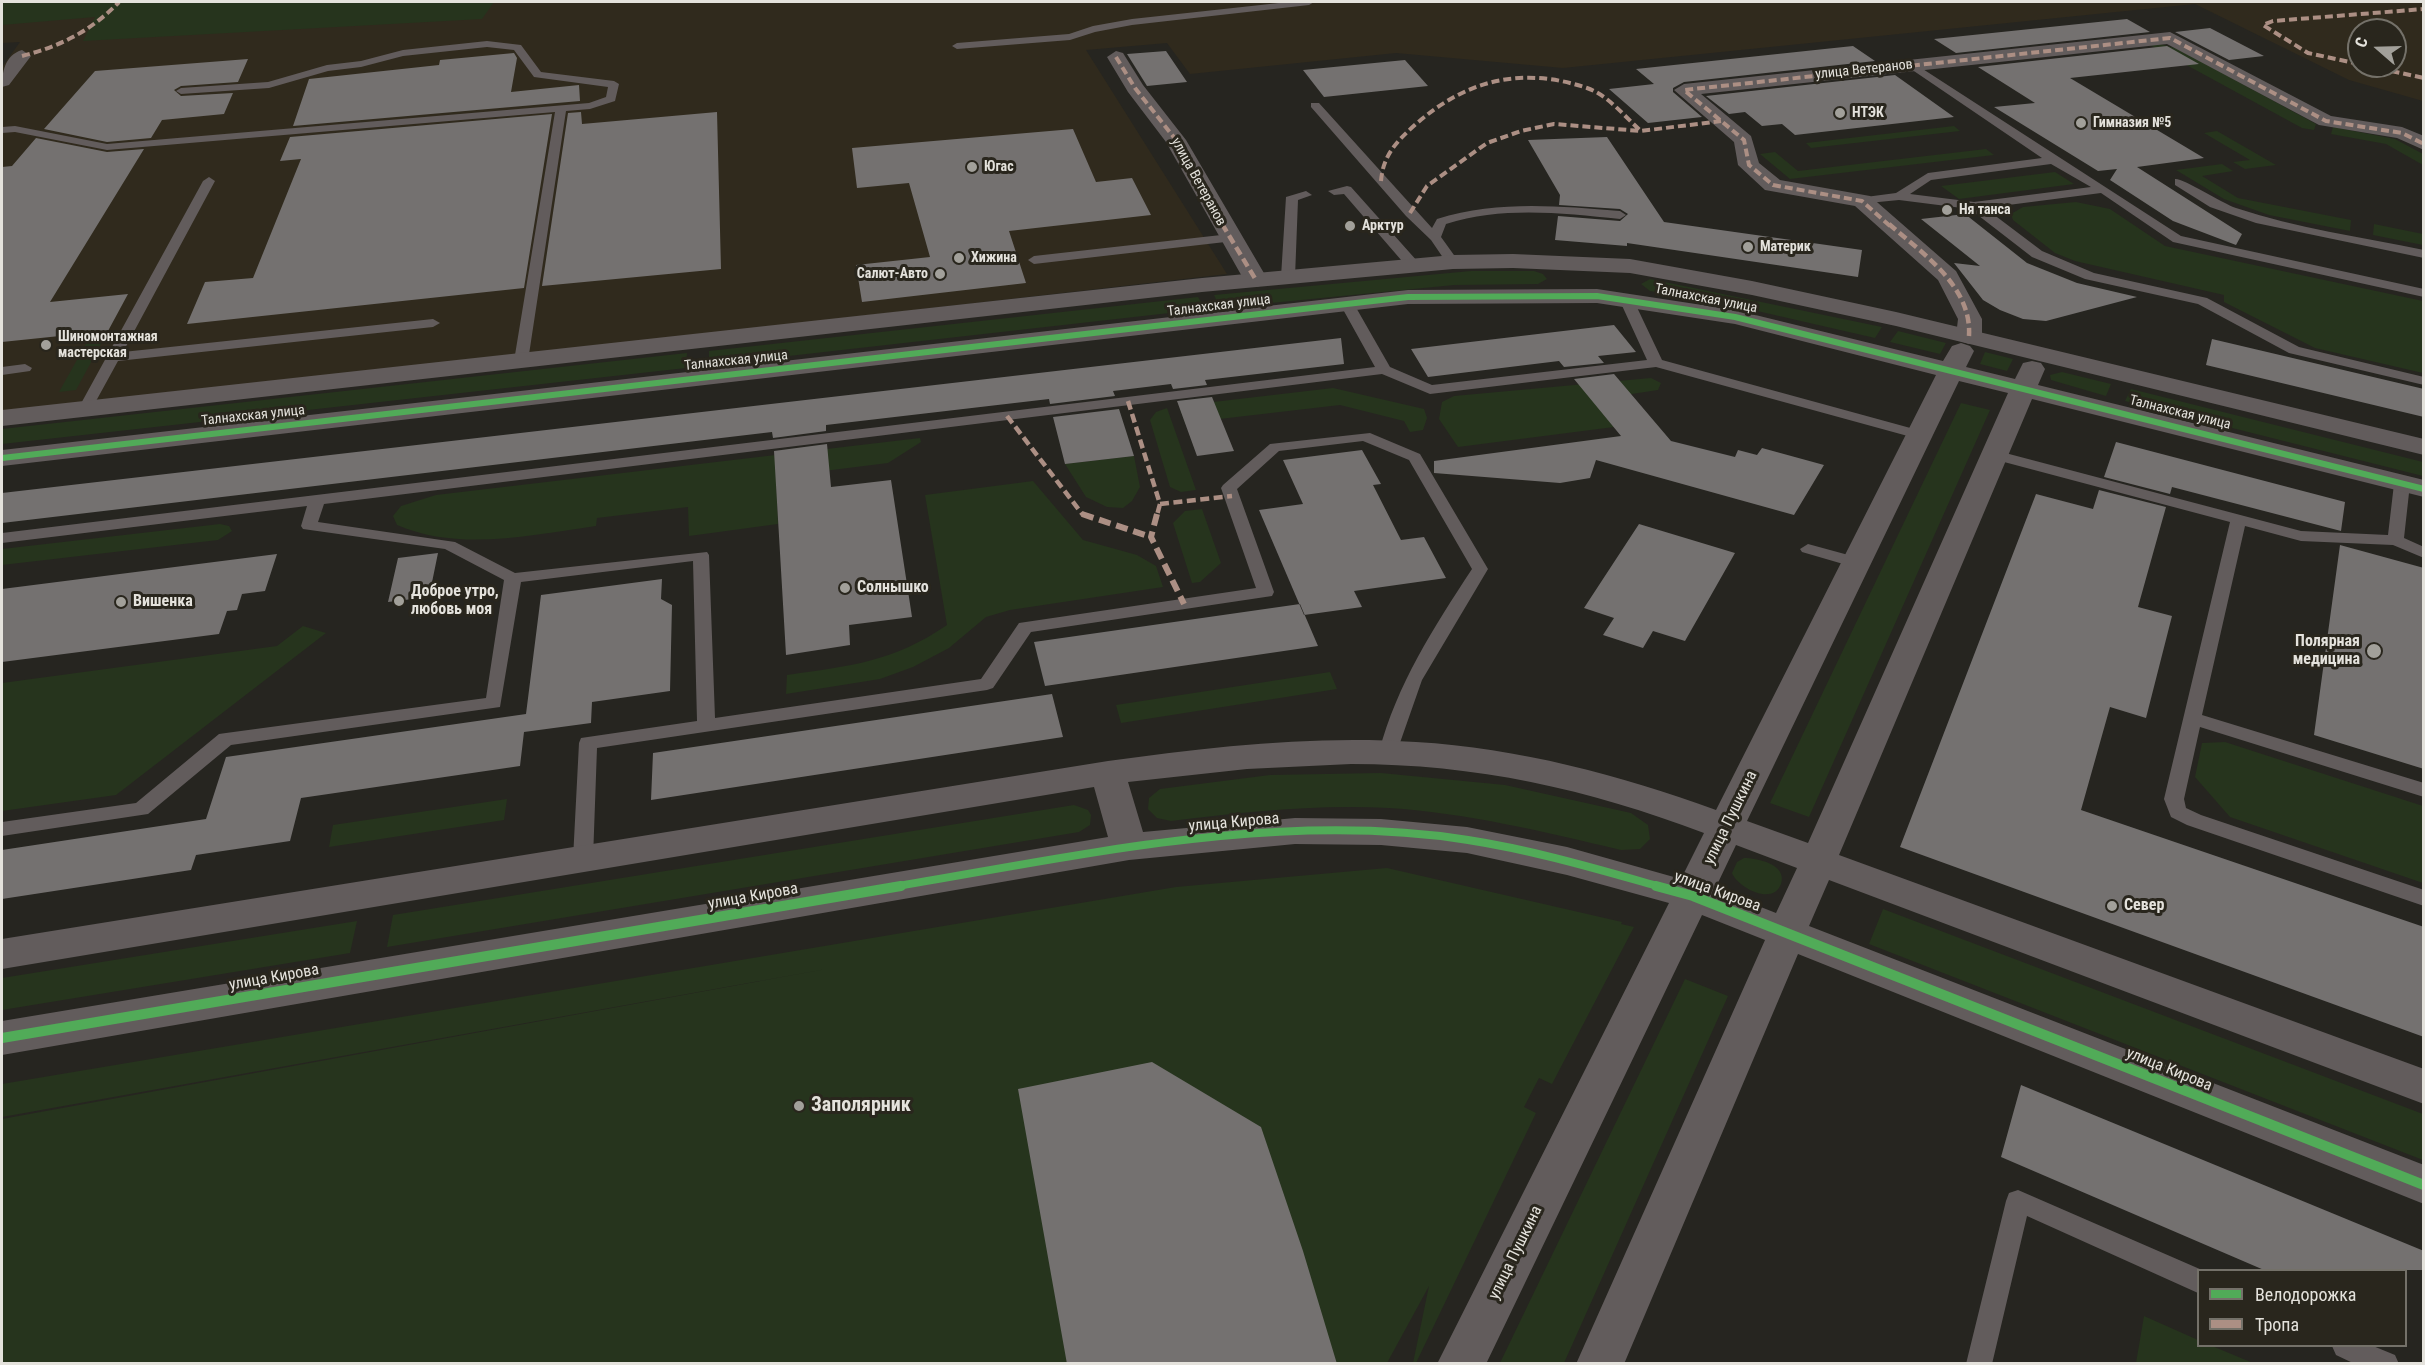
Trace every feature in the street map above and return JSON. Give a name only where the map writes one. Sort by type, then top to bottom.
[{"type":"street","name":"улица Ветеранов","points":[[1862,201],[1773,185],[1749,165],[1744,140],[1684,90],[2170,38],[2326,121],[2402,132],[2424,144]]},
{"type":"street","points":[[2,54],[22,56],[2,81]]},
{"type":"street","name":"улица Ветеранов","points":[[1116,57],[1135,88],[1176,140],[1256,280]]},
{"type":"street","points":[[1862,201],[1948,276],[1970,319],[1969,336]]},
{"type":"street","name":"Талнахская улица","points":[[2,418],[1256,280],[1453,262],[1594,263],[1752,288],[1969,336],[2424,447]]},
{"type":"street","points":[[1594,263],[1598,296]]},
{"type":"street","name":"Талнахская улица","points":[[2,458],[1408,297],[1598,296],[1735,317],[2413,487]]},
{"type":"street","name":"улица Пушкина","points":[[1461,1364],[1969,336]]},
{"type":"street","points":[[1600,1364],[2039,353]]},
{"type":"street","points":[[2,954],[1108,773],[1201,760],[1291,752],[1388,752],[1481,761],[1642,796],[2424,1087]]},
{"type":"street","points":[[1108,773],[1129,847]]},
{"type":"street","name":"улица Кирова","points":[[2,1038],[1129,847],[1295,831],[1381,832],[1478,842],[1567,861],[1693,896],[2424,1185]]},
{"type":"lane","points":[[957,46],[1070,37],[1094,29],[1132,22],[1309,2]]},
{"type":"lane","points":[[2,130],[15,129],[107,147],[561,110],[590,106],[611,99],[614,84],[538,75],[517,47],[487,44],[403,53],[327,68],[269,85],[181,91]]},
{"type":"lane","points":[[1912,65],[2053,160],[2103,189],[2177,239],[2424,293]]},
{"type":"lane","points":[[1315,105],[1410,213],[1435,237],[1453,262]]},
{"type":"lane","points":[[521,361],[561,110]]},
{"type":"lane","points":[[2,146],[15,129]]},
{"type":"lane","points":[[1899,196],[1928,177],[2053,160]]},
{"type":"lane","points":[[85,409],[209,181]]},
{"type":"lane","points":[[2179,182],[2214,204],[2260,220],[2424,254]]},
{"type":"lane","points":[[1334,191],[1347,189],[1413,266]]},
{"type":"lane","points":[[1862,201],[1899,196],[1974,206],[2103,189]]},
{"type":"lane","points":[[1288,277],[1292,197],[1306,195]]},
{"type":"lane","points":[[1974,206],[2037,254],[2090,276],[2202,301],[2294,350],[2424,381]]},
{"type":"lane","points":[[1435,237],[1441,222],[1464,213],[1531,208],[1620,215]]},
{"type":"lane","points":[[1034,260],[1230,238]]},
{"type":"lane","points":[[1626,299],[1656,363]]},
{"type":"lane","points":[[1347,304],[1384,370]]},
{"type":"lane","points":[[113,357],[433,323]]},
{"type":"lane","points":[[2,538],[1384,370],[1430,390],[1656,363],[1920,435]]},
{"type":"lane","points":[[2,371],[25,368]]},
{"type":"lane","points":[[583,859],[588,743],[987,684],[1025,627],[1266,592],[1229,488],[1275,447],[1365,436],[1415,457],[1480,569],[1426,653],[1395,720],[1388,752]]},
{"type":"lane","points":[[1994,455],[2301,536],[2396,540],[2424,554]]},
{"type":"lane","points":[[2396,540],[2413,487]]},
{"type":"lane","points":[[317,499],[309,526],[449,545],[513,578],[701,555],[706,726]]},
{"type":"lane","points":[[2238,520],[2174,799],[2178,812],[2194,820],[2424,898]]},
{"type":"lane","points":[[1808,549],[1857,562]]},
{"type":"lane","points":[[2,829],[141,808],[226,739],[494,703],[513,578]]},
{"type":"lane","points":[[2193,719],[2424,790]]},
{"type":"lane","points":[[1978,1364],[2018,1201],[2197,1280]]},
{"type":"lane","points":[[2347,1347],[2386,1364]]},
{"type":"shaded area","points":[[2,2],[2424,2],[2423,101],[2349,80],[2195,4],[1563,68],[1396,53],[1190,74],[1167,43],[1086,50],[1227,274],[2,415],[2,67],[20,42],[2,43]]},
{"type":"green space","points":[[2,2],[494,2],[482,19],[83,41],[95,17],[2,25]]},
{"type":"green space","points":[[2157,43],[2178,49],[2316,124],[2314,130],[2302,128],[2148,44]]},
{"type":"green space","points":[[1954,126],[1960,131],[1811,148],[1806,143]]},
{"type":"green space","points":[[2333,127],[2395,139],[2423,154],[2423,165],[2386,144],[2331,134]]},
{"type":"green space","points":[[2217,131],[2276,165],[2245,169],[2233,162],[2250,160],[2204,133]]},
{"type":"green space","points":[[1986,149],[1994,155],[1790,179],[1760,154],[1775,152],[1798,171]]},
{"type":"green space","points":[[2222,164],[2233,171],[2202,176],[2238,198],[2351,220],[2350,231],[2269,215],[2224,199],[2176,170]]},
{"type":"green space","points":[[2055,172],[2074,184],[1959,199],[1941,186]]},
{"type":"green space","points":[[2076,202],[2110,209],[2165,246],[2423,301],[2423,373],[2315,348],[2224,302],[2224,295],[2075,261],[2055,253],[2013,220],[2011,214],[2023,207]]},
{"type":"green space","points":[[2374,224],[2423,234],[2423,245],[2373,235]]},
{"type":"green space","points":[[1471,271],[1534,271],[1543,274],[1547,279],[1538,284],[1454,285],[1220,308],[1214,295]]},
{"type":"green space","points":[[1650,279],[1882,327],[1875,338],[1731,305],[1650,291],[1641,284]]},
{"type":"green space","points":[[1198,297],[1205,309],[709,365],[709,351]]},
{"type":"green space","points":[[108,331],[76,390],[59,392],[92,333]]},
{"type":"green space","points":[[1898,331],[1946,343],[1940,354],[1890,342]]},
{"type":"green space","points":[[1985,352],[2013,359],[2007,371],[1980,364]]},
{"type":"green space","points":[[687,353],[686,368],[2,444],[2,429]]},
{"type":"green space","points":[[2062,372],[2111,384],[2106,396],[2051,380],[2050,375]]},
{"type":"green space","points":[[1651,378],[1661,383],[1658,390],[1592,400],[1614,427],[1458,447],[1439,419],[1442,402],[1454,396]]},
{"type":"green space","points":[[1333,388],[1424,409],[1427,418],[1423,430],[1410,432],[1404,421],[1340,405],[1185,423],[1179,406]]},
{"type":"green space","points":[[2131,389],[2423,462],[2423,476],[2125,401]]},
{"type":"green space","points":[[1961,403],[1990,410],[1809,817],[1770,803]]},
{"type":"green space","points":[[1167,408],[1196,490],[1181,492],[1170,487],[1150,420],[1156,412]]},
{"type":"green space","points":[[920,438],[921,442],[888,463],[776,477],[778,524],[689,536],[688,507],[597,518],[596,526],[521,537],[470,540],[421,533],[397,525],[393,516],[401,506],[436,495]]},
{"type":"green space","points":[[1134,456],[1140,487],[1132,501],[1123,508],[1107,507],[1086,497],[1065,464]]},
{"type":"green space","points":[[1033,481],[1083,540],[1137,555],[1156,566],[1163,587],[1010,610],[986,617],[949,648],[913,667],[880,679],[786,694],[787,675],[831,669],[889,655],[947,625],[925,495]]},
{"type":"green space","points":[[1202,509],[1221,563],[1200,582],[1192,583],[1173,523],[1185,511]]},
{"type":"green space","points":[[220,524],[229,526],[232,531],[218,540],[2,565],[2,549]]},
{"type":"green space","points":[[303,626],[326,633],[116,795],[2,811],[2,683],[277,646]]},
{"type":"green space","points":[[1330,672],[1337,689],[1121,723],[1116,705]]},
{"type":"green space","points":[[2225,742],[2423,806],[2423,883],[2230,817],[2195,777],[2202,743]]},
{"type":"green space","points":[[1381,773],[1505,785],[1631,813],[1648,825],[1650,839],[1640,849],[1621,850],[1477,819],[1389,808],[1307,808],[1171,821],[1157,818],[1148,809],[1149,798],[1160,789],[1270,775]]},
{"type":"green space","points":[[507,799],[504,820],[329,847],[333,825]]},
{"type":"green space","points":[[1074,805],[1088,810],[1091,815],[1090,825],[1079,832],[387,947],[393,915]]},
{"type":"green space","points":[[1744,858],[1756,859],[1776,867],[1782,877],[1777,890],[1771,894],[1764,894],[1741,884],[1732,873],[1737,862]]},
{"type":"green space","name":"Заполярник","points":[[1387,868],[1622,922],[1621,924],[1634,927],[1552,1084],[1539,1078],[1524,1107],[1536,1113],[1416,1363],[1413,1363],[1429,1286],[1387,1363],[2,1363],[2,1119],[832,968],[2,1117],[2,1084],[1176,887]]},
{"type":"green space","points":[[1883,909],[2423,1114],[2423,1160],[1869,944]]},
{"type":"green space","points":[[357,921],[350,953],[2,1010],[2,978]]},
{"type":"green space","points":[[1685,979],[1728,996],[1564,1363],[1500,1363]]},
{"type":"green space","points":[[2144,1316],[2197,1340],[2197,1347],[2214,1347],[2253,1363],[2136,1363]]},
{"type":"building","points":[[2127,19],[2150,32],[1956,53],[1934,39]]},
{"type":"building","points":[[2210,28],[2264,56],[2229,60],[2175,32]]},
{"type":"building","points":[[1853,46],[1875,61],[1684,82],[1673,88],[1673,92],[1702,117],[1648,123],[1609,89],[1654,84],[1636,69]]},
{"type":"building","points":[[2167,46],[2199,64],[2070,78],[2204,158],[2137,167],[2242,234],[2236,245],[2173,221],[2110,180],[2117,169],[2098,171],[1994,107],[2035,103],[1978,67]]},
{"type":"building","points":[[1166,51],[1187,82],[1147,86],[1127,54]]},
{"type":"building","points":[[514,53],[517,58],[511,92],[579,85],[580,101],[293,126],[309,79],[439,65],[440,60]]},
{"type":"building","points":[[248,59],[238,82],[181,86],[174,90],[181,96],[233,93],[224,114],[162,120],[151,138],[107,142],[44,129],[95,71]]},
{"type":"building","points":[[1405,60],[1428,86],[1324,97],[1303,70]]},
{"type":"building","name":"НТЭК","points":[[1895,75],[1954,117],[1795,135],[1782,124],[1762,126],[1745,112],[1729,114],[1706,96]]},
{"type":"building","points":[[581,112],[582,124],[717,112],[721,269],[542,286],[568,113]]},
{"type":"building","points":[[552,114],[524,288],[187,324],[205,282],[253,278],[301,159],[280,161],[290,137]]},
{"type":"building","points":[[1073,129],[1096,182],[1132,178],[1151,215],[1009,231],[1026,283],[862,302],[856,265],[930,257],[909,183],[857,188],[852,148]]},
{"type":"building","points":[[1607,137],[1664,222],[1862,250],[1858,277],[1627,243],[1627,246],[1555,240],[1558,216],[1620,221],[1628,214],[1620,209],[1559,205],[1560,195],[1528,140]]},
{"type":"building","points":[[36,138],[107,152],[144,149],[50,302],[128,294],[108,331],[2,342],[2,167],[12,166]]},
{"type":"building","points":[[1965,214],[2027,263],[2077,283],[2137,297],[2046,321],[2023,319],[2000,310],[1983,300],[1954,263],[1980,266],[1921,219]]},
{"type":"building","points":[[1614,325],[1636,352],[1598,356],[1604,363],[1564,367],[1559,361],[1428,377],[1411,349]]},
{"type":"building","points":[[1341,338],[1344,364],[1205,380],[1207,385],[1173,389],[1171,384],[1113,391],[1115,396],[1050,404],[1049,399],[826,425],[826,431],[773,438],[772,432],[2,523],[2,493]]},
{"type":"building","points":[[2212,339],[2424,389],[2424,417],[2206,365]]},
{"type":"building","points":[[1614,374],[1671,441],[1735,457],[1738,450],[1757,455],[1762,448],[1824,465],[1794,515],[1596,460],[1590,478],[1560,483],[1434,473],[1434,461],[1621,436],[1574,379]]},
{"type":"building","points":[[1212,397],[1234,451],[1197,456],[1177,401]]},
{"type":"building","points":[[1119,409],[1134,456],[1065,464],[1053,417]]},
{"type":"building","points":[[2116,442],[2345,502],[2341,531],[2172,487],[2170,494],[2104,477]]},
{"type":"building","name":"Солнышко","points":[[827,444],[831,487],[891,480],[912,617],[849,625],[850,645],[786,655],[774,451]]},
{"type":"building","points":[[1362,450],[1381,484],[1373,485],[1401,540],[1424,537],[1446,578],[1354,591],[1362,607],[1304,615],[1259,510],[1303,504],[1283,460]]},
{"type":"building","points":[[2099,490],[2166,507],[2138,607],[2172,616],[2146,718],[2110,707],[2081,810],[2424,927],[2424,1037],[1900,847],[2036,494],[2093,509]]},
{"type":"building","points":[[1639,524],[1735,553],[1685,641],[1653,631],[1643,648],[1603,635],[1614,618],[1584,608]]},
{"type":"building","name":"Полярная медицина","points":[[2340,545],[2424,568],[2424,769],[2314,735]]},
{"type":"building","points":[[438,553],[429,597],[388,602],[398,558]]},
{"type":"building","name":"Вишенка","points":[[277,554],[265,591],[242,594],[237,610],[227,611],[219,634],[2,662],[2,589]]},
{"type":"building","points":[[662,579],[661,599],[672,605],[670,691],[592,702],[591,723],[524,732],[520,766],[301,798],[290,841],[196,855],[191,870],[2,899],[2,850],[206,819],[226,757],[526,714],[541,595]]},
{"type":"building","points":[[1300,604],[1318,646],[1045,686],[1034,642]]},
{"type":"building","points":[[1052,694],[1063,737],[651,800],[653,753]]},
{"type":"building","points":[[1152,1062],[1261,1127],[1303,1251],[1337,1364],[1067,1364],[1018,1089]]},
{"type":"building","points":[[2021,1085],[2424,1251],[2424,1270],[2262,1269],[2001,1157]]},
{"type":"marked path","points":[[22,56],[75,38],[97,23],[119,2]]},
{"type":"marked path","points":[[2347,61],[2308,53],[2263,25],[2273,21],[2424,9]]},
{"type":"marked path","points":[[1969,336],[1970,319],[1948,276],[1862,201],[1773,185],[1749,165],[1744,140],[1684,90],[2170,38],[2326,121],[2402,133],[2424,144]]},
{"type":"marked path","points":[[1116,57],[1135,88],[1176,140],[1256,280]]},
{"type":"marked path","points":[[2407,74],[2424,78]]},
{"type":"marked path","points":[[1381,181],[1384,163],[1390,150],[1415,125],[1439,105],[1466,89],[1494,81],[1544,80],[1588,88],[1608,101],[1641,131]]},
{"type":"marked path","points":[[1410,213],[1427,186],[1487,143],[1521,131],[1554,124],[1641,131],[1721,121]]},
{"type":"marked path","points":[[1128,401],[1160,504],[1151,537],[1184,604]]},
{"type":"marked path","points":[[1007,416],[1083,515],[1151,537]]},
{"type":"marked path","points":[[1160,504],[1232,496]]},
{"type":"cycle path","points":[[2,458],[1408,297],[1597,296],[1735,317],[2424,489]]},
{"type":"cycle path","points":[[2,1038],[1129,847],[1295,831],[1381,832],[1467,840],[1567,861],[1693,896],[2424,1185]]},
{"type":"place","name":"НТЭК","points":[[1840,113]]},
{"type":"place","name":"Гимназия №5","points":[[2081,123]]},
{"type":"place","name":"Югас","points":[[972,167]]},
{"type":"place","name":"Ня танса","points":[[1947,210]]},
{"type":"place","name":"Арктур","points":[[1350,226]]},
{"type":"place","name":"Материк","points":[[1748,247]]},
{"type":"place","name":"Хижина","points":[[959,258]]},
{"type":"place","name":"Салют-Авто","points":[[940,274]]},
{"type":"place","name":"Шиномонтажная мастерская","points":[[46,345]]},
{"type":"place","name":"Солнышко","points":[[845,588]]},
{"type":"place","name":"Доброе утро, любовь моя","points":[[399,601]]},
{"type":"place","name":"Вишенка","points":[[121,602]]},
{"type":"place","name":"Полярная медицина","points":[[2374,651]]},
{"type":"place","name":"Север","points":[[2112,906]]},
{"type":"place","name":"Заполярник","points":[[799,1106]]}]
